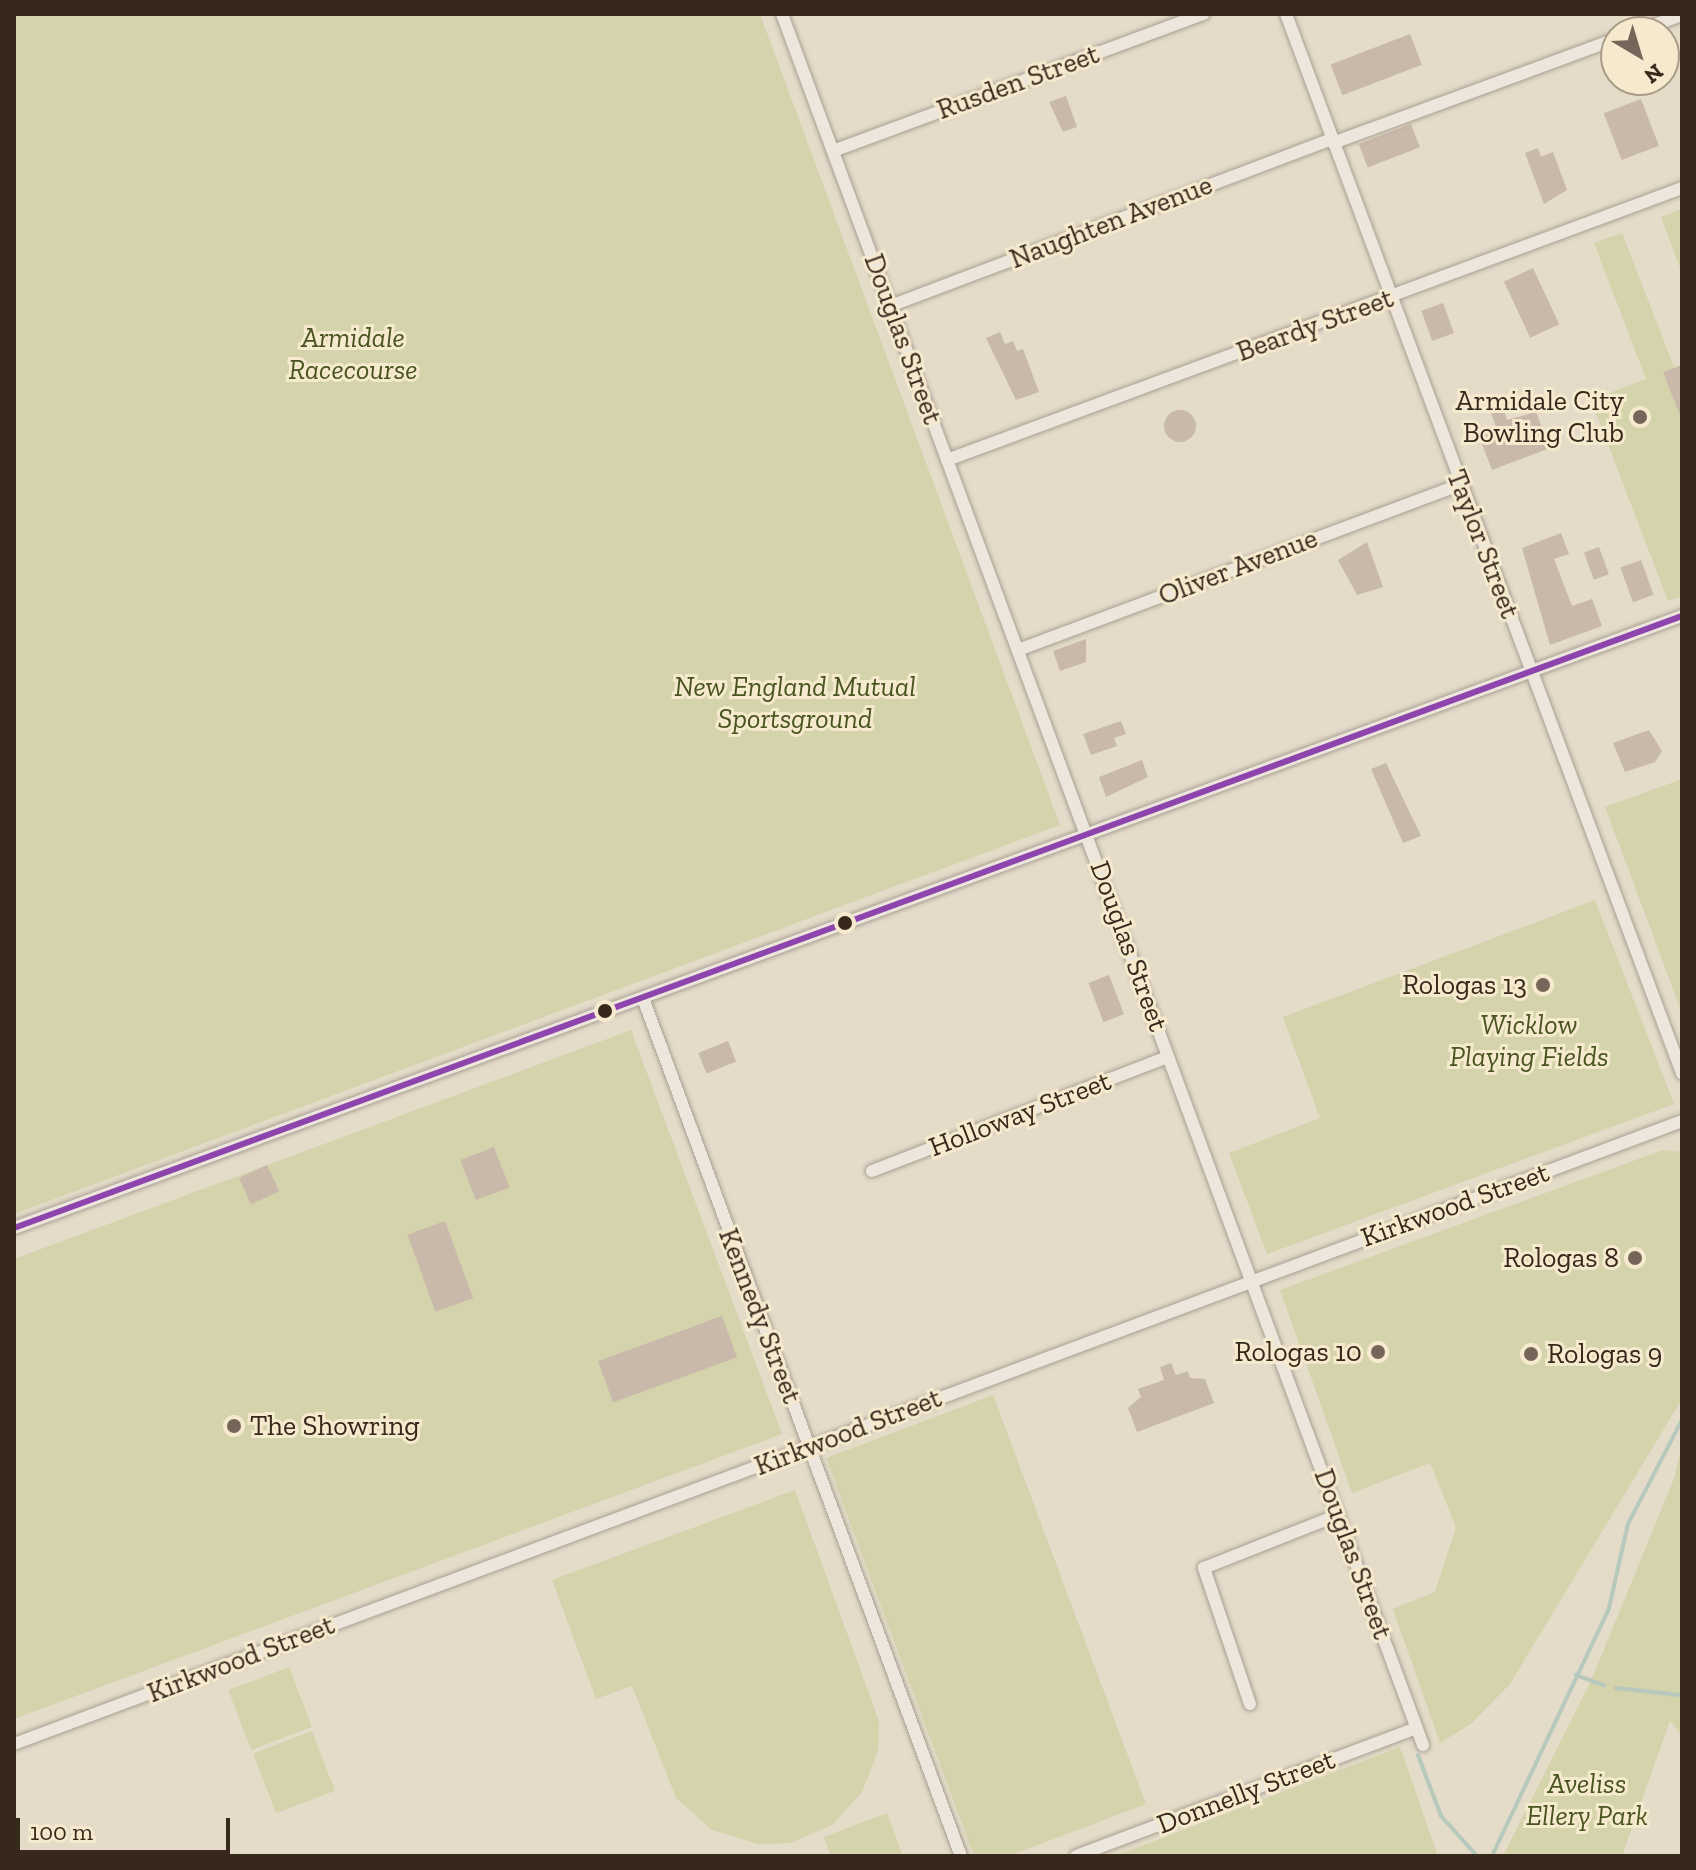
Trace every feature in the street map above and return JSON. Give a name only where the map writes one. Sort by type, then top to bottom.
[{"type":"street","name":"Douglas Street","points":[[782,14],[1089,836],[1423,1745]]},
{"type":"street","name":"Rusden Street","points":[[833,151],[1204,14]]},
{"type":"street","name":"Taylor Street","points":[[1286,14],[1393,296],[1459,485],[1533,672],[1682,1073]]},
{"type":"street","name":"Naughten Avenue","points":[[890,306],[1600,45]]},
{"type":"street","name":"Beardy Street","points":[[947,460],[1682,188]]},
{"type":"street","name":"Oliver Avenue","points":[[1018,650],[1459,485]]},
{"type":"street","points":[[14,1228],[644,1001],[1682,616]]},
{"type":"street","name":"Kennedy Street","points":[[644,1001],[961,1856]]},
{"type":"street","name":"Holloway Street","points":[[872,1171],[1168,1057]]},
{"type":"street","name":"Kirkwood Street","points":[[14,1744],[1682,1121]]},
{"type":"street","points":[[1250,1704],[1204,1568],[1338,1515]]},
{"type":"street","name":"Donnelly Street","points":[[1076,1856],[1416,1728]]},
{"type":"green space","name":"Armidale Racecourse","points":[[14,14],[760,14],[1060,825],[14,1214]]},
{"type":"green space","points":[[1682,209],[1682,273],[1661,217]]},
{"type":"green space","name":"Armidale City Bowling Club","points":[[1622,233],[1674,367],[1682,365],[1682,596],[1668,601],[1591,400],[1646,379],[1594,243]]},
{"type":"green space","points":[[1682,779],[1682,1013],[1605,807]]},
{"type":"green space","name":"Wicklow Playing Fields","points":[[1595,900],[1674,1104],[1267,1254],[1229,1153],[1320,1118],[1283,1017]]},
{"type":"green space","points":[[631,1030],[782,1434],[14,1719],[14,1259]]},
{"type":"green space","points":[[1663,1150],[1682,1152],[1682,1399],[1510,1684],[1472,1723],[1440,1743],[1393,1609],[1435,1592],[1456,1527],[1430,1463],[1352,1493],[1280,1290]]},
{"type":"green space","points":[[993,1395],[1146,1804],[1009,1856],[974,1856],[826,1458]]},
{"type":"green space","name":"Aveliss Ellery Park","points":[[1682,1442],[1682,1735],[1670,1721],[1622,1856],[1503,1856],[1591,1681],[1675,1476]]},
{"type":"green space","points":[[795,1490],[879,1721],[878,1751],[862,1792],[832,1825],[790,1843],[758,1844],[712,1830],[676,1798],[632,1686],[596,1699],[552,1580]]},
{"type":"green space","points":[[289,1667],[312,1727],[251,1750],[228,1690]]},
{"type":"green space","points":[[312,1731],[335,1791],[276,1813],[253,1754]]},
{"type":"green space","points":[[1400,1747],[1438,1856],[1115,1856]]},
{"type":"green space","points":[[887,1813],[903,1856],[831,1856],[824,1837]]},
{"type":"building","points":[[1410,34],[1422,65],[1342,95],[1331,64]]},
{"type":"building","points":[[1066,96],[1077,127],[1063,132],[1049,102]]},
{"type":"building","points":[[1641,99],[1659,146],[1622,160],[1604,113]]},
{"type":"building","points":[[1411,124],[1420,147],[1368,167],[1359,144]]},
{"type":"building","points":[[1538,148],[1541,157],[1553,152],[1567,190],[1544,204],[1525,153]]},
{"type":"building","points":[[1533,268],[1559,324],[1530,338],[1504,282]]},
{"type":"building","points":[[1443,303],[1454,333],[1432,341],[1421,311]]},
{"type":"building","points":[[1000,332],[1005,344],[1013,341],[1017,351],[1023,349],[1039,392],[1016,400],[986,338]]},
{"type":"building","name":"Armidale City Bowling Club","points":[[1682,365],[1682,417],[1681,418],[1663,372]]},
{"type":"building","points":[[1503,409],[1507,420],[1536,412],[1550,448],[1492,470],[1478,434],[1496,427],[1491,413]]},
{"type":"building","points":[[1180,410],[1191,415],[1196,426],[1191,437],[1180,442],[1169,437],[1164,426],[1169,415]]},
{"type":"building","points":[[1561,533],[1569,554],[1554,559],[1572,606],[1592,599],[1602,626],[1550,645],[1522,548]]},
{"type":"building","points":[[1367,542],[1383,587],[1357,595],[1338,560]]},
{"type":"building","points":[[1599,547],[1609,574],[1594,580],[1584,552]]},
{"type":"building","points":[[1641,560],[1654,595],[1633,602],[1620,568]]},
{"type":"building","points":[[1086,639],[1086,662],[1060,671],[1053,651]]},
{"type":"building","points":[[1121,721],[1126,734],[1114,738],[1117,746],[1091,755],[1083,734]]},
{"type":"building","points":[[1649,730],[1662,751],[1655,762],[1625,772],[1613,743]]},
{"type":"building","points":[[1142,760],[1148,777],[1106,797],[1099,777]]},
{"type":"building","points":[[1386,763],[1421,836],[1403,843],[1371,769]]},
{"type":"building","points":[[1109,975],[1124,1014],[1104,1022],[1088,983]]},
{"type":"building","points":[[728,1041],[736,1061],[707,1073],[698,1053]]},
{"type":"building","points":[[494,1147],[509,1187],[476,1200],[460,1160]]},
{"type":"building","points":[[267,1165],[279,1191],[251,1204],[239,1178]]},
{"type":"building","points":[[445,1221],[473,1298],[435,1312],[407,1235]]},
{"type":"building","points":[[722,1316],[737,1357],[613,1402],[598,1361]]},
{"type":"building","points":[[1171,1363],[1176,1375],[1188,1371],[1190,1378],[1205,1379],[1214,1403],[1137,1432],[1128,1408],[1141,1397],[1138,1389],[1164,1380],[1160,1367]]},
{"type":"waterway","points":[[1492,1856],[1609,1608],[1628,1524],[1682,1420]]},
{"type":"waterway","points":[[1576,1675],[1604,1685]]},
{"type":"waterway","points":[[1616,1688],[1680,1695]]},
{"type":"waterway","points":[[1418,1755],[1441,1816],[1477,1856]]},
{"type":"transit line","points":[[14,1228],[1682,616]]},
{"type":"place","name":"Armidale City Bowling Club","points":[[1640,417]]},
{"type":"place","name":"Rologas 13","points":[[1543,985]]},
{"type":"place","name":"Rologas 8","points":[[1635,1258]]},
{"type":"place","name":"Rologas 10","points":[[1378,1352]]},
{"type":"place","name":"Rologas 9","points":[[1531,1354]]},
{"type":"place","name":"The Showring","points":[[234,1426]]},
{"type":"park label","name":"New England Mutual Sportsground","points":[[795,703]]}]
